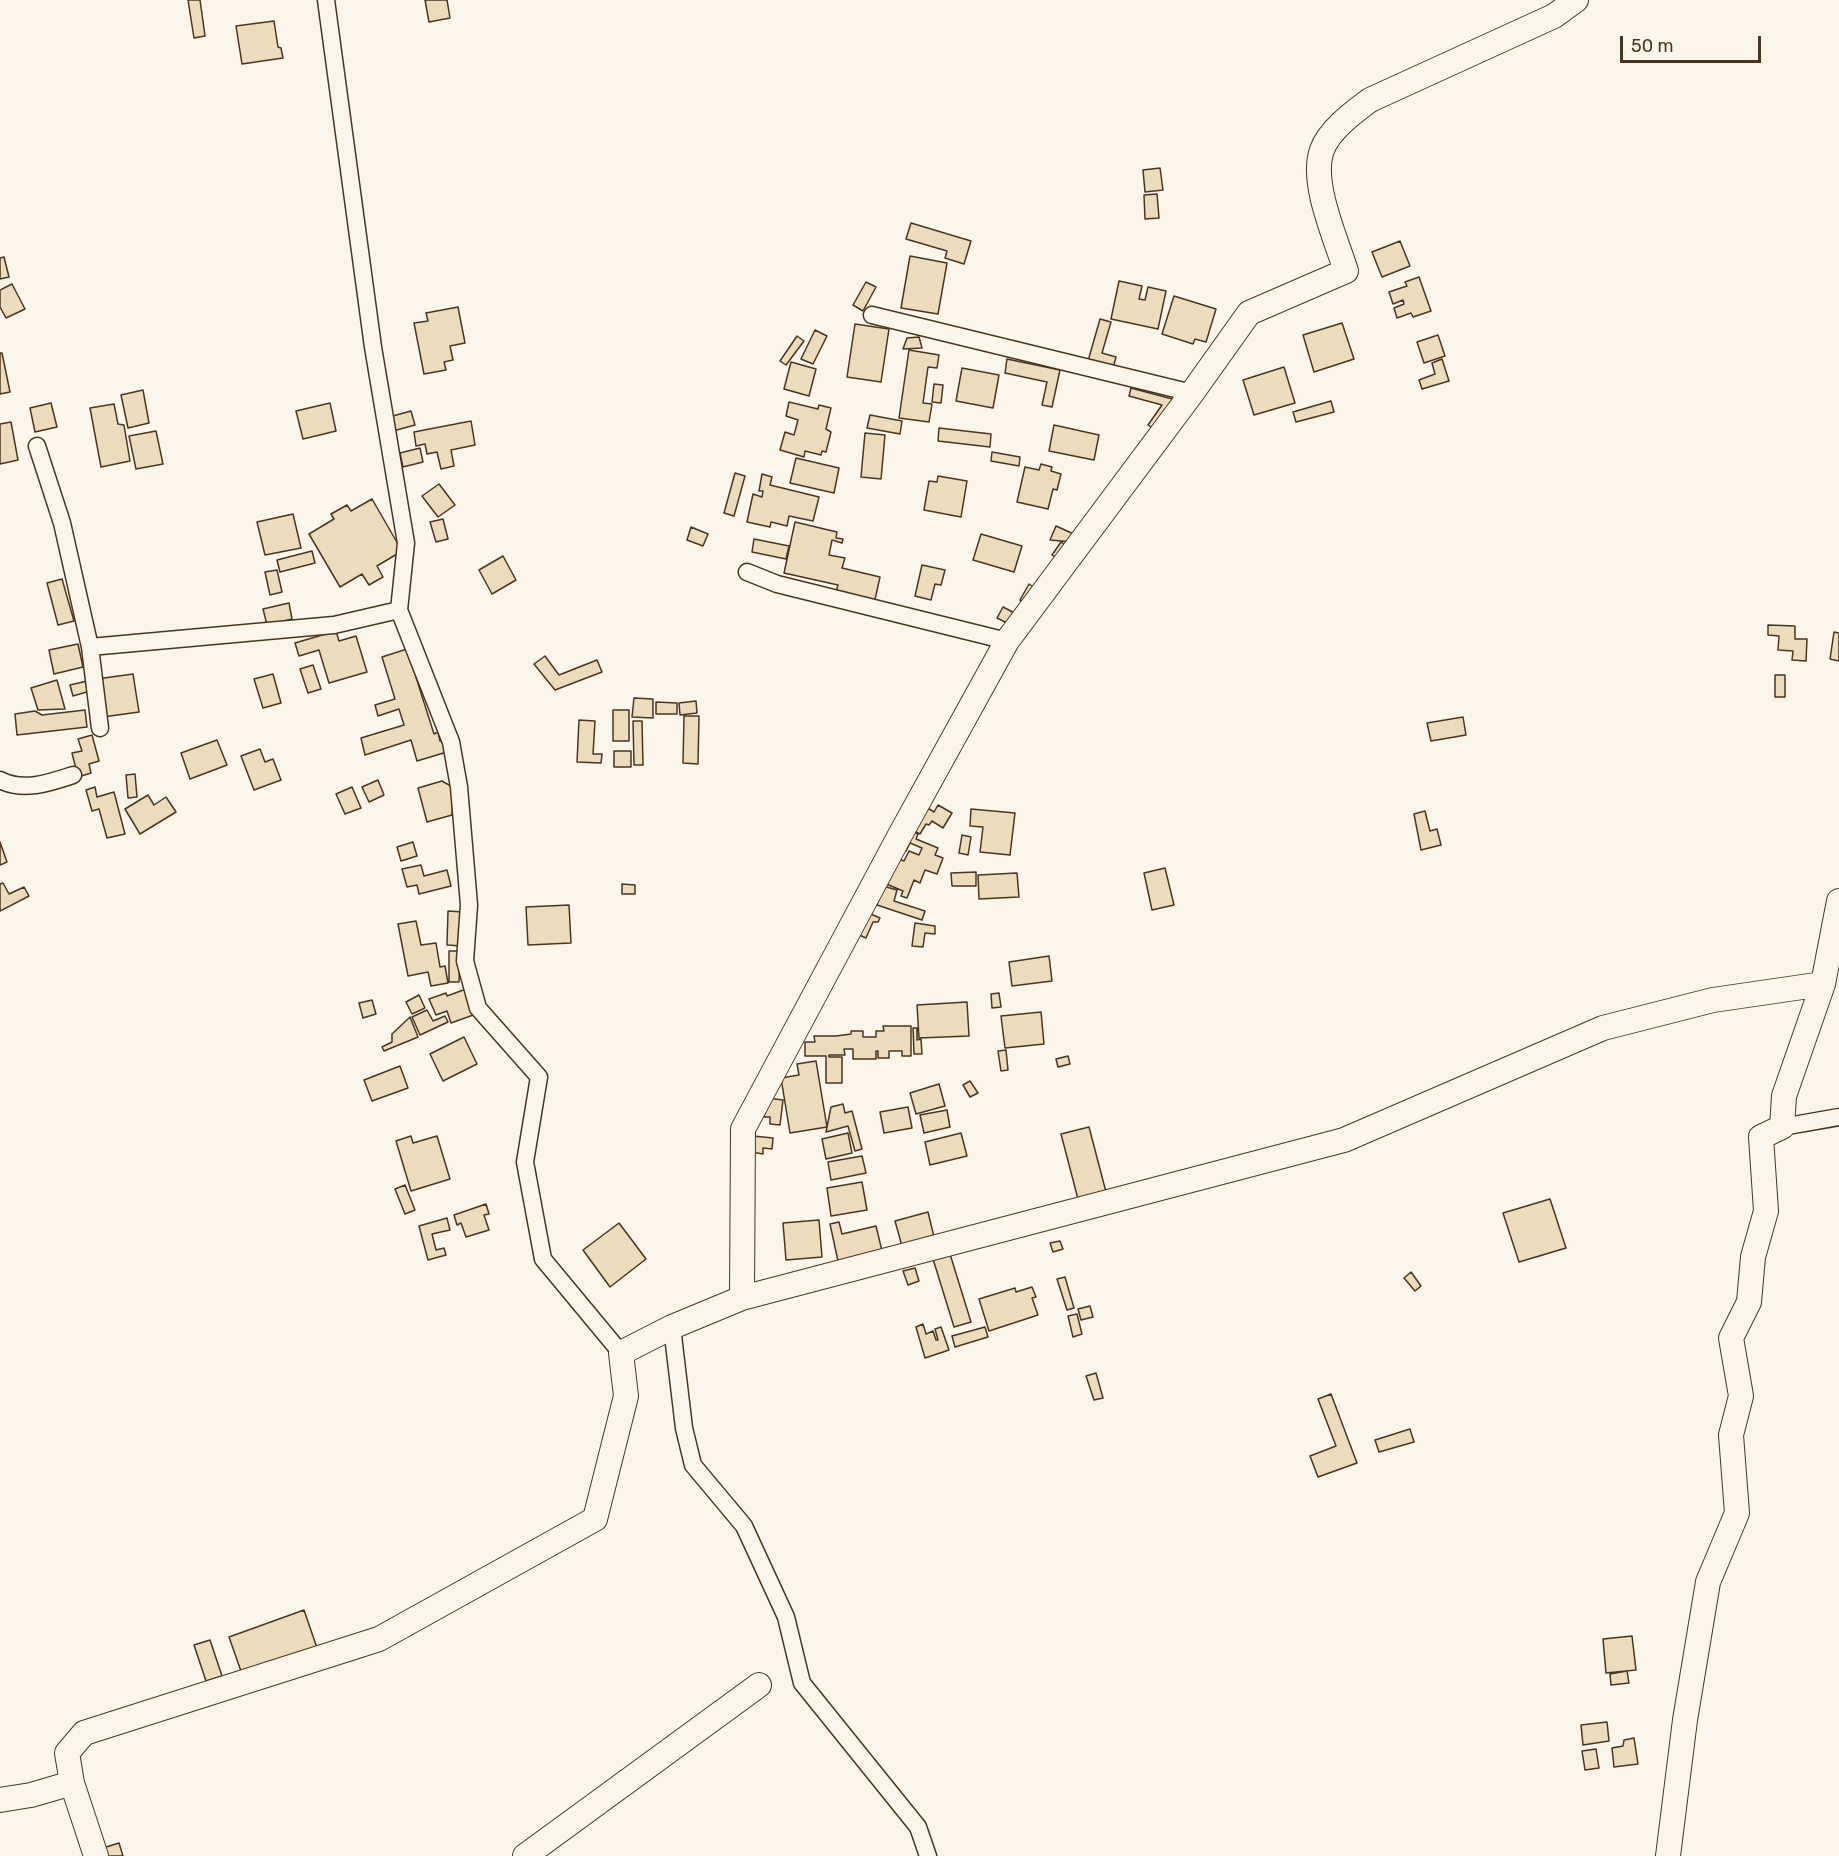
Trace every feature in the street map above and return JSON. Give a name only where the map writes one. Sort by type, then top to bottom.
[{"type":"street","points":[[96,1856],[72,1783],[67,1753],[84,1733],[379,1639],[595,1519],[626,1396],[621,1353],[543,1259],[525,1162],[539,1077],[478,1008],[465,961],[469,905],[459,787],[451,742],[399,610],[406,543],[373,348],[326,0]]},
{"type":"street","points":[[742,1298],[743,1129],[894,846],[1007,641],[1249,313],[1346,272],[1318,176],[1322,149],[1343,119],[1370,100],[1554,16],[1576,0]]},
{"type":"street","points":[[872,315],[1192,393]]},
{"type":"street","points":[[37,446],[62,523],[90,647],[100,728]]},
{"type":"street","points":[[747,572],[777,584],[1007,641]]},
{"type":"street","points":[[90,647],[334,625],[399,610]]},
{"type":"street","points":[[0,780],[10,786],[42,785],[73,776]]},
{"type":"street","points":[[1782,1127],[1784,1096],[1823,984],[1839,901]]},
{"type":"street","points":[[621,1353],[662,1332],[742,1298],[1344,1140],[1603,1028],[1713,1000],[1823,984]]},
{"type":"street","points":[[1668,1856],[1685,1720],[1708,1582],[1737,1513],[1731,1435],[1741,1396],[1731,1338],[1749,1302],[1753,1257],[1766,1211],[1761,1137],[1782,1127],[1839,1117]]},
{"type":"street","points":[[662,1332],[693,1465],[744,1526],[786,1617],[802,1683],[918,1827],[928,1856]]},
{"type":"street","points":[[525,1856],[759,1685]]},
{"type":"street","points":[[0,1800],[32,1795],[72,1783]]},
{"type":"building","points":[[188,0],[200,0],[205,36],[194,38]]},
{"type":"building","points":[[425,0],[447,0],[450,18],[429,22]]},
{"type":"building","points":[[274,21],[278,47],[281,48],[283,58],[242,64],[236,26]]},
{"type":"building","points":[[1160,168],[1163,190],[1145,192],[1143,170]]},
{"type":"building","points":[[1157,194],[1159,218],[1145,219],[1144,195]]},
{"type":"building","points":[[911,223],[971,241],[964,264],[945,258],[947,251],[906,239]]},
{"type":"building","points":[[1400,241],[1410,266],[1382,277],[1372,252]]},
{"type":"building","points":[[910,256],[947,263],[938,314],[901,308]]},
{"type":"building","points":[[4,257],[9,277],[0,279],[0,258]]},
{"type":"building","points":[[1419,277],[1431,311],[1413,317],[1411,313],[1397,318],[1394,308],[1404,304],[1403,300],[1393,304],[1389,292],[1407,286],[1405,282]]},
{"type":"building","points":[[1119,281],[1142,286],[1139,299],[1145,300],[1148,287],[1166,291],[1158,329],[1111,319]]},
{"type":"building","points":[[866,282],[876,287],[863,311],[853,305]]},
{"type":"building","points":[[12,284],[25,309],[6,318],[0,307],[0,290]]},
{"type":"building","points":[[1174,296],[1216,309],[1206,342],[1195,339],[1193,344],[1162,334]]},
{"type":"building","points":[[458,307],[465,343],[450,346],[453,360],[444,362],[446,370],[424,374],[414,323],[428,321],[426,313]]},
{"type":"building","points":[[1100,319],[1111,322],[1102,353],[1116,357],[1113,368],[1088,361]]},
{"type":"building","points":[[1342,323],[1354,359],[1314,372],[1303,335]]},
{"type":"building","points":[[855,324],[889,329],[881,382],[847,377]]},
{"type":"building","points":[[815,330],[827,336],[813,364],[801,359]]},
{"type":"building","points":[[1438,335],[1445,356],[1424,363],[1417,342]]},
{"type":"building","points":[[797,336],[804,341],[786,365],[780,361]]},
{"type":"building","points":[[919,337],[922,348],[903,349],[907,338]]},
{"type":"building","points":[[909,350],[939,355],[937,368],[928,367],[923,403],[932,404],[929,422],[899,418]]},
{"type":"building","points":[[0,353],[2,353],[10,392],[0,394]]},
{"type":"building","points":[[1007,359],[1060,370],[1052,407],[1042,405],[1047,382],[1005,373]]},
{"type":"building","points":[[1442,359],[1449,381],[1422,389],[1419,380],[1435,374],[1432,363]]},
{"type":"building","points":[[791,362],[816,369],[809,396],[784,389]]},
{"type":"building","points":[[1284,367],[1295,403],[1254,415],[1243,380]]},
{"type":"building","points":[[962,368],[999,375],[993,408],[956,401]]},
{"type":"building","points":[[934,384],[943,385],[941,403],[932,402]]},
{"type":"building","points":[[1131,388],[1176,400],[1155,430],[1148,425],[1162,405],[1129,396]]},
{"type":"building","points":[[143,390],[149,423],[128,428],[121,395]]},
{"type":"building","points":[[1331,401],[1334,412],[1296,422],[1293,412]]},
{"type":"building","points":[[789,402],[818,409],[819,405],[831,408],[826,429],[831,432],[826,452],[822,451],[821,455],[805,451],[804,457],[780,450],[785,432],[794,435],[798,420],[786,416]]},
{"type":"building","points":[[51,403],[57,427],[35,432],[30,408]]},
{"type":"building","points":[[330,403],[336,431],[303,439],[296,411]]},
{"type":"building","points":[[114,404],[118,424],[124,425],[130,461],[101,467],[90,408]]},
{"type":"building","points":[[411,411],[415,425],[393,431],[389,417]]},
{"type":"building","points":[[870,415],[902,421],[900,434],[867,428]]},
{"type":"building","points":[[471,421],[475,445],[451,450],[454,466],[441,469],[437,452],[427,454],[425,444],[416,446],[414,432]]},
{"type":"building","points":[[11,422],[18,460],[0,464],[0,424]]},
{"type":"building","points":[[1054,425],[1099,435],[1094,460],[1049,451]]},
{"type":"building","points":[[939,428],[991,434],[990,447],[938,441]]},
{"type":"building","points":[[156,431],[163,464],[136,469],[129,436]]},
{"type":"building","points":[[865,433],[885,435],[881,479],[861,477]]},
{"type":"building","points":[[420,448],[423,462],[403,467],[400,453]]},
{"type":"building","points":[[992,452],[1020,457],[1019,466],[991,461]]},
{"type":"building","points":[[796,458],[839,468],[834,493],[790,483]]},
{"type":"building","points":[[1041,464],[1052,467],[1051,471],[1061,474],[1057,490],[1053,489],[1048,509],[1017,502],[1025,467],[1039,470]]},
{"type":"building","points":[[735,473],[745,476],[734,516],[724,513]]},
{"type":"building","points":[[762,474],[772,477],[770,485],[819,497],[813,521],[789,516],[787,526],[771,522],[770,527],[747,522],[753,494],[762,497],[763,491],[759,491]]},
{"type":"building","points":[[938,476],[967,481],[961,517],[924,510],[929,481],[937,482]]},
{"type":"building","points":[[439,484],[455,505],[438,517],[422,496]]},
{"type":"building","points":[[372,499],[402,551],[377,566],[383,577],[369,585],[362,574],[340,587],[309,534],[334,519],[331,514],[347,505],[351,511]]},
{"type":"building","points":[[293,514],[301,548],[265,555],[257,522]]},
{"type":"building","points":[[443,519],[448,539],[436,542],[430,522]]},
{"type":"building","points":[[795,522],[837,532],[836,538],[843,539],[842,543],[832,540],[829,555],[845,558],[842,568],[880,577],[874,604],[835,595],[838,585],[784,573]]},
{"type":"building","points":[[1056,526],[1076,535],[1073,542],[1050,540]]},
{"type":"building","points":[[691,527],[708,534],[703,546],[687,540]]},
{"type":"building","points":[[981,534],[1022,546],[1014,572],[973,560]]},
{"type":"building","points":[[754,539],[789,546],[786,559],[752,552]]},
{"type":"building","points":[[1061,542],[1070,548],[1061,561],[1052,555]]},
{"type":"building","points":[[312,551],[315,563],[280,572],[277,560]]},
{"type":"building","points":[[503,556],[516,580],[492,594],[479,570]]},
{"type":"building","points":[[922,565],[945,570],[941,585],[935,584],[931,600],[915,596]]},
{"type":"building","points":[[277,570],[282,592],[270,595],[265,572]]},
{"type":"building","points":[[62,579],[74,621],[58,625],[47,583]]},
{"type":"building","points":[[1029,584],[1038,590],[1028,605],[1020,600]]},
{"type":"building","points":[[289,603],[292,619],[267,625],[263,609]]},
{"type":"building","points":[[1003,607],[1020,616],[1015,627],[997,618]]},
{"type":"building","points":[[1768,625],[1795,626],[1795,639],[1807,639],[1806,661],[1792,660],[1793,651],[1778,650],[1779,636],[1768,635]]},
{"type":"building","points":[[336,631],[339,641],[356,636],[367,672],[329,683],[319,650],[299,656],[295,643]]},
{"type":"building","points":[[1834,632],[1839,633],[1839,661],[1830,659]]},
{"type":"building","points":[[78,644],[83,667],[54,674],[49,650]]},
{"type":"building","points":[[407,649],[434,734],[438,732],[440,741],[444,741],[447,752],[417,761],[411,740],[365,755],[361,738],[404,725],[399,709],[378,716],[375,705],[395,699],[382,657]]},
{"type":"building","points":[[545,656],[559,675],[597,660],[602,672],[555,690],[534,664]]},
{"type":"building","points":[[313,665],[321,689],[308,693],[300,669]]},
{"type":"building","points":[[133,674],[139,712],[103,717],[97,679]]},
{"type":"building","points":[[273,674],[281,703],[263,708],[254,679]]},
{"type":"building","points":[[1775,675],[1785,675],[1785,697],[1775,697]]},
{"type":"building","points":[[57,680],[65,709],[38,710],[31,688]]},
{"type":"building","points":[[87,681],[90,691],[73,696],[70,685]]},
{"type":"building","points":[[634,698],[653,699],[653,718],[632,717]]},
{"type":"building","points":[[696,701],[697,713],[680,715],[679,703]]},
{"type":"building","points":[[656,702],[677,703],[677,714],[656,714]]},
{"type":"building","points":[[85,710],[87,727],[17,735],[15,714],[35,711],[42,715]]},
{"type":"building","points":[[613,710],[629,710],[629,741],[613,741]]},
{"type":"building","points":[[684,716],[699,716],[698,764],[683,763]]},
{"type":"building","points":[[1463,717],[1466,735],[1431,741],[1427,723]]},
{"type":"building","points":[[579,720],[595,721],[593,754],[602,754],[601,763],[577,762]]},
{"type":"building","points":[[633,721],[642,721],[643,765],[634,765]]},
{"type":"building","points":[[92,735],[99,761],[89,764],[91,773],[78,777],[72,753],[82,751],[78,739]]},
{"type":"building","points":[[217,740],[227,765],[190,779],[181,753]]},
{"type":"building","points":[[260,749],[265,762],[273,759],[281,780],[254,790],[241,756]]},
{"type":"building","points":[[614,751],[631,751],[631,767],[614,767]]},
{"type":"building","points":[[135,774],[137,797],[128,798],[126,775]]},
{"type":"building","points":[[378,780],[384,795],[369,802],[362,787]]},
{"type":"building","points":[[442,781],[454,788],[452,815],[427,822],[418,788]]},
{"type":"building","points":[[95,787],[97,797],[114,792],[125,834],[107,838],[99,809],[92,811],[86,790]]},
{"type":"building","points":[[352,787],[361,808],[345,814],[336,794]]},
{"type":"building","points":[[148,795],[154,805],[166,797],[176,812],[140,834],[125,809]]},
{"type":"building","points":[[923,805],[934,812],[938,805],[952,813],[943,828],[932,821],[929,825],[926,824],[920,834],[914,831]]},
{"type":"building","points":[[971,809],[1015,813],[1010,855],[980,852],[983,827],[970,826]]},
{"type":"building","points":[[1425,811],[1430,831],[1437,829],[1441,845],[1421,850],[1414,814]]},
{"type":"building","points":[[909,830],[918,834],[916,839],[938,848],[935,855],[943,858],[937,874],[925,870],[920,883],[914,880],[907,898],[901,896],[903,891],[884,883],[894,857],[904,861],[909,851],[919,855],[922,848],[910,843],[906,851],[901,849]]},
{"type":"building","points":[[962,835],[971,837],[968,855],[959,853]]},
{"type":"building","points":[[0,842],[7,862],[0,865]]},
{"type":"building","points":[[413,842],[417,856],[401,861],[397,847]]},
{"type":"building","points":[[421,865],[424,876],[447,870],[451,886],[419,894],[417,885],[407,887],[402,869]]},
{"type":"building","points":[[1165,868],[1174,905],[1152,910],[1144,873]]},
{"type":"building","points":[[976,872],[976,886],[952,886],[951,873]]},
{"type":"building","points":[[1017,873],[1019,897],[979,899],[978,875]]},
{"type":"building","points":[[3,883],[9,894],[24,887],[29,896],[0,911],[0,884]]},
{"type":"building","points":[[622,884],[635,885],[635,894],[622,894]]},
{"type":"building","points":[[883,886],[897,890],[894,901],[925,911],[922,920],[877,905]]},
{"type":"building","points":[[569,905],[571,943],[528,945],[526,907]]},
{"type":"building","points":[[448,911],[463,912],[462,946],[447,945]]},
{"type":"building","points":[[866,912],[880,918],[878,922],[873,922],[866,938],[857,934]]},
{"type":"building","points":[[416,921],[421,945],[436,943],[440,967],[445,966],[448,983],[431,986],[428,972],[408,976],[398,924]]},
{"type":"building","points":[[915,923],[935,926],[935,934],[925,933],[923,947],[912,946]]},
{"type":"building","points":[[449,951],[460,951],[459,982],[449,982]]},
{"type":"building","points":[[1049,956],[1052,981],[1012,986],[1009,962]]},
{"type":"building","points":[[466,989],[476,1014],[451,1023],[447,1011],[436,1015],[429,999],[446,993],[447,996]]},
{"type":"building","points":[[999,993],[1001,1007],[992,1008],[991,994]]},
{"type":"building","points":[[419,995],[425,1008],[412,1014],[406,1002]]},
{"type":"building","points":[[372,1000],[376,1014],[363,1018],[359,1003]]},
{"type":"building","points":[[967,1002],[969,1036],[919,1038],[917,1005]]},
{"type":"building","points":[[427,1010],[433,1021],[445,1016],[448,1022],[420,1035],[412,1017]]},
{"type":"building","points":[[1041,1012],[1044,1044],[1005,1048],[1001,1016]]},
{"type":"building","points":[[410,1017],[418,1037],[384,1051],[382,1047],[392,1042],[392,1034]]},
{"type":"building","points":[[883,1026],[911,1026],[911,1056],[902,1056],[902,1051],[889,1051],[889,1058],[878,1058],[878,1051],[876,1051],[876,1059],[853,1059],[853,1049],[844,1049],[845,1055],[829,1055],[829,1057],[842,1057],[842,1083],[826,1083],[826,1056],[805,1056],[805,1042],[815,1042],[814,1036],[836,1036],[851,1034],[851,1031],[863,1031],[863,1037],[876,1037],[876,1031],[884,1031]]},
{"type":"building","points":[[913,1028],[917,1028],[917,1040],[921,1039],[922,1054],[914,1054]]},
{"type":"building","points":[[464,1037],[477,1064],[443,1081],[430,1054]]},
{"type":"building","points":[[1006,1050],[1008,1070],[1001,1071],[998,1051]]},
{"type":"building","points":[[1068,1056],[1070,1064],[1058,1067],[1056,1059]]},
{"type":"building","points":[[816,1061],[827,1127],[790,1133],[781,1078],[799,1075],[797,1064]]},
{"type":"building","points":[[400,1066],[408,1088],[372,1101],[364,1080]]},
{"type":"building","points":[[970,1081],[978,1093],[970,1097],[963,1085]]},
{"type":"building","points":[[939,1084],[945,1106],[916,1114],[910,1093]]},
{"type":"building","points":[[767,1098],[783,1100],[780,1125],[770,1124],[770,1117],[764,1117]]},
{"type":"building","points":[[843,1104],[845,1113],[852,1111],[862,1149],[855,1151],[848,1126],[826,1132],[831,1107]]},
{"type":"building","points":[[908,1107],[912,1128],[884,1133],[880,1112]]},
{"type":"building","points":[[947,1110],[950,1127],[924,1133],[920,1115]]},
{"type":"building","points":[[1089,1127],[1106,1192],[1078,1199],[1061,1134]]},
{"type":"building","points":[[848,1133],[852,1153],[826,1159],[822,1139]]},
{"type":"building","points":[[961,1133],[967,1156],[930,1165],[925,1142]]},
{"type":"building","points":[[411,1136],[413,1143],[437,1136],[450,1179],[411,1191],[396,1141]]},
{"type":"building","points":[[753,1136],[773,1138],[772,1149],[763,1148],[763,1154],[751,1152]]},
{"type":"building","points":[[862,1156],[866,1173],[831,1180],[828,1162]]},
{"type":"building","points":[[862,1182],[867,1210],[831,1216],[827,1188]]},
{"type":"building","points":[[405,1185],[415,1210],[405,1214],[395,1189]]},
{"type":"building","points":[[1550,1199],[1566,1248],[1519,1262],[1503,1213]]},
{"type":"building","points":[[486,1204],[489,1214],[484,1215],[489,1230],[466,1237],[461,1223],[457,1225],[454,1215]]},
{"type":"building","points":[[928,1212],[934,1237],[902,1246],[895,1221]]},
{"type":"building","points":[[447,1218],[450,1230],[432,1234],[436,1250],[444,1248],[446,1255],[428,1260],[419,1226]]},
{"type":"building","points":[[819,1220],[822,1257],[786,1260],[783,1223]]},
{"type":"building","points":[[839,1222],[842,1234],[876,1226],[882,1251],[838,1261],[830,1224]]},
{"type":"building","points":[[619,1223],[646,1259],[610,1287],[583,1250]]},
{"type":"building","points":[[1060,1241],[1063,1249],[1053,1252],[1050,1243]]},
{"type":"building","points":[[950,1254],[971,1322],[954,1327],[933,1259]]},
{"type":"building","points":[[915,1268],[919,1281],[908,1285],[903,1271]]},
{"type":"building","points":[[1411,1272],[1421,1286],[1415,1291],[1404,1278]]},
{"type":"building","points":[[1065,1277],[1074,1308],[1067,1310],[1057,1279]]},
{"type":"building","points":[[1032,1287],[1036,1297],[1032,1298],[1038,1315],[989,1331],[979,1299],[1015,1288],[1016,1292]]},
{"type":"building","points":[[1090,1306],[1093,1317],[1081,1320],[1078,1309]]},
{"type":"building","points":[[1077,1314],[1082,1334],[1073,1337],[1068,1316]]},
{"type":"building","points":[[923,1324],[926,1334],[933,1331],[936,1340],[938,1340],[935,1329],[941,1327],[949,1350],[925,1358],[916,1327]]},
{"type":"building","points":[[985,1327],[988,1337],[955,1347],[952,1336]]},
{"type":"building","points":[[1096,1373],[1103,1398],[1094,1400],[1086,1376]]},
{"type":"building","points":[[1331,1394],[1357,1463],[1318,1477],[1310,1456],[1336,1446],[1318,1399]]},
{"type":"building","points":[[1410,1429],[1414,1442],[1379,1452],[1375,1440]]},
{"type":"building","points":[[304,1610],[317,1648],[242,1674],[229,1637]]},
{"type":"building","points":[[1632,1636],[1636,1670],[1606,1673],[1603,1639]]},
{"type":"building","points":[[210,1640],[222,1676],[206,1681],[194,1645]]},
{"type":"building","points":[[1627,1671],[1629,1683],[1611,1685],[1610,1674]]},
{"type":"building","points":[[1607,1722],[1609,1741],[1583,1745],[1581,1725]]},
{"type":"building","points":[[1634,1738],[1638,1764],[1614,1767],[1612,1748],[1623,1746],[1624,1740]]},
{"type":"building","points":[[1596,1749],[1599,1768],[1585,1770],[1582,1751]]},
{"type":"building","points":[[119,1843],[123,1856],[105,1856],[103,1848]]}]
